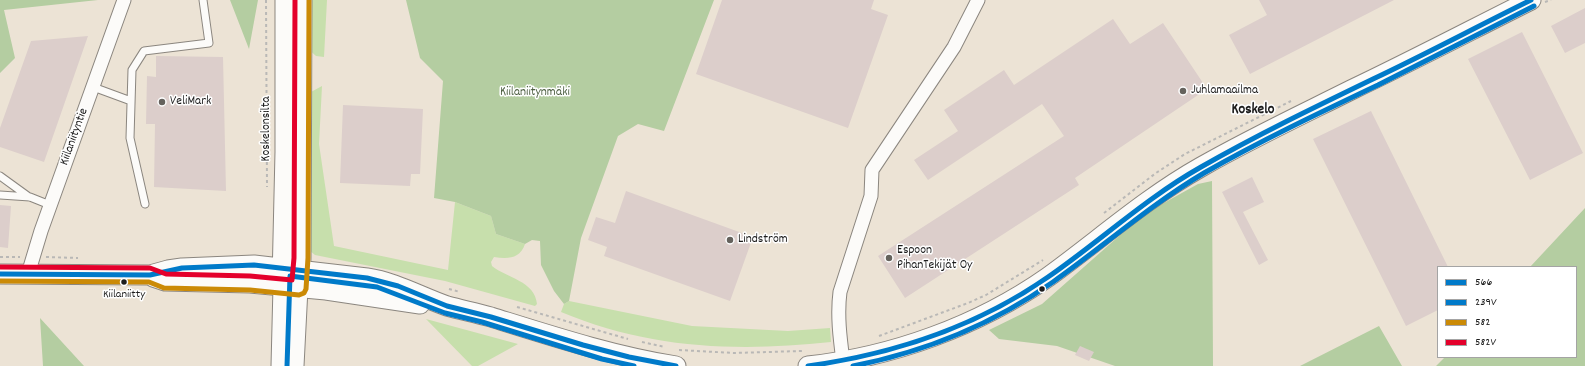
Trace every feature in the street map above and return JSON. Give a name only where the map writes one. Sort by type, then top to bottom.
[{"type":"main road","name":"Koskelonsilta","points":[[285,0],[291,278]]},
{"type":"main road","points":[[291,278],[302,0]]},
{"type":"main road","points":[[808,358],[843,361],[880,353],[928,338],[975,318],[1012,299],[1047,278],[1164,189],[1201,167],[1265,133],[1531,0]]},
{"type":"main road","points":[[0,274],[31,266],[150,275],[165,281],[250,283],[291,278],[341,292],[427,305],[445,296],[484,315],[604,352],[643,361],[676,358]]},
{"type":"street","name":"Kiilaniityntie","points":[[31,266],[50,205],[124,0]]},
{"type":"street","points":[[843,361],[838,305],[840,292],[871,196],[872,170],[954,47],[978,0]]},
{"type":"street","points":[[280,366],[291,278]]},
{"type":"street","points":[[291,278],[295,366]]},
{"type":"lane","points":[[145,204],[130,138],[132,70],[144,51],[209,43],[203,0]]},
{"type":"lane","points":[[93,87],[131,101]]},
{"type":"lane","points":[[0,176],[30,197],[50,205]]},
{"type":"lane","points":[[0,195],[30,197]]},
{"type":"path","name":"Koskelonsilta","points":[[266,0],[267,187]]},
{"type":"path","points":[[1100,216],[1156,173],[1185,154],[1295,99]]},
{"type":"path","points":[[874,338],[910,323],[968,303],[986,294],[1048,256]]},
{"type":"path","points":[[0,257],[31,266],[82,258]]},
{"type":"path","points":[[445,296],[466,293]]},
{"type":"path","points":[[510,306],[631,340]]},
{"type":"path","points":[[638,342],[668,348]]},
{"type":"path","points":[[676,358],[684,351],[734,353],[793,352],[808,358]]},
{"type":"green space","points":[[0,0],[98,0],[4,10],[15,58],[0,73]]},
{"type":"green space","points":[[230,0],[258,0],[249,49]]},
{"type":"green space","points":[[307,0],[327,0],[324,57],[316,56],[307,48]]},
{"type":"green space","name":"Kiilaniitynmäki","points":[[406,0],[714,0],[664,131],[638,124],[618,136],[581,238],[569,301],[564,304],[554,291],[541,265],[540,241],[532,240],[525,244],[496,234],[491,216],[455,202],[434,198],[443,81],[420,58]]},
{"type":"green space","points":[[322,86],[319,144],[334,246],[448,270],[455,202],[491,216],[496,234],[525,244],[523,249],[517,255],[509,258],[494,257],[491,262],[492,266],[526,285],[531,290],[535,296],[537,304],[535,306],[445,281],[315,255],[310,251],[311,92]]},
{"type":"green space","points":[[1212,181],[1213,366],[1115,366],[1057,346],[999,339],[989,330],[1042,304],[1144,214],[1198,184]]},
{"type":"green space","points":[[1585,208],[1585,366],[1436,366],[1444,358],[1577,358],[1577,266],[1531,266]]},
{"type":"green space","points":[[569,301],[692,326],[788,331],[830,328],[831,342],[762,347],[728,347],[694,345],[661,340],[627,334],[561,312],[564,304]]},
{"type":"green space","points":[[40,318],[84,366],[43,366]]},
{"type":"green space","points":[[426,319],[518,344],[478,366],[472,366]]},
{"type":"green space","points":[[1379,326],[1402,366],[1300,366]]},
{"type":"building","points":[[722,0],[874,0],[871,9],[888,15],[848,128],[696,74]]},
{"type":"building","points":[[1259,0],[1394,0],[1250,74],[1229,35],[1267,15]]},
{"type":"building","points":[[1585,8],[1585,43],[1565,53],[1551,26]]},
{"type":"building","points":[[1113,19],[1130,44],[1163,23],[1207,89],[1075,178],[1079,185],[905,298],[878,256],[1064,136],[1042,104],[928,180],[914,160],[958,131],[944,110],[1004,70],[1014,85]]},
{"type":"building","points":[[1522,32],[1583,153],[1530,180],[1468,59]]},
{"type":"building","points":[[88,36],[44,162],[0,147],[0,128],[31,41]]},
{"type":"building","points":[[156,56],[223,57],[226,191],[154,187],[155,124],[146,124],[147,76],[156,77]]},
{"type":"building","points":[[343,105],[423,109],[420,174],[411,174],[410,186],[340,183]]},
{"type":"building","points":[[1371,111],[1448,266],[1437,266],[1437,310],[1406,326],[1313,139]]},
{"type":"building","points":[[1252,177],[1264,202],[1243,212],[1268,260],[1259,265],[1222,192]]},
{"type":"building","points":[[626,191],[753,237],[730,301],[604,256],[607,247],[588,240],[596,217],[615,223]]},
{"type":"building","points":[[0,205],[11,206],[8,248],[0,247]]},
{"type":"building","points":[[1080,346],[1094,352],[1089,361],[1075,355]]},
{"type":"transit line","name":"582V","points":[[0,267],[150,268],[166,274],[250,276],[292,280],[294,258],[295,0]]},
{"type":"transit line","name":"582","points":[[0,281],[149,282],[164,288],[250,290],[299,295],[304,293],[306,289],[308,258],[309,0]]},
{"type":"transit line","name":"566","points":[[808,366],[840,361],[903,346],[963,324],[992,310],[1021,295],[1048,277],[1161,192],[1201,167],[1286,122],[1531,0]]},
{"type":"transit line","name":"239V","points":[[853,366],[906,353],[932,344],[1006,311],[1053,282],[1165,198],[1204,173],[1268,138],[1378,85],[1534,6]]},
{"type":"transit line","name":"566","points":[[0,274],[150,275],[182,268],[254,265],[367,278],[398,286],[447,306],[491,317],[583,345],[629,357],[676,366]]},
{"type":"transit line","name":"239V","points":[[287,366],[290,276],[377,287],[445,313],[482,322],[602,359],[634,366]]},
{"type":"place","name":"Juhlamaailma","points":[[1183,91]]},
{"type":"place","name":"VeliMark","points":[[162,102]]},
{"type":"place","name":"Lindström","points":[[730,240]]},
{"type":"place","name":"Espoon PihanTekijät Oy","points":[[889,258]]},
{"type":"place","name":"Kiilaniitty","points":[[124,282]]},
{"type":"district","name":"Koskelo","points":[[1253,111]]}]
